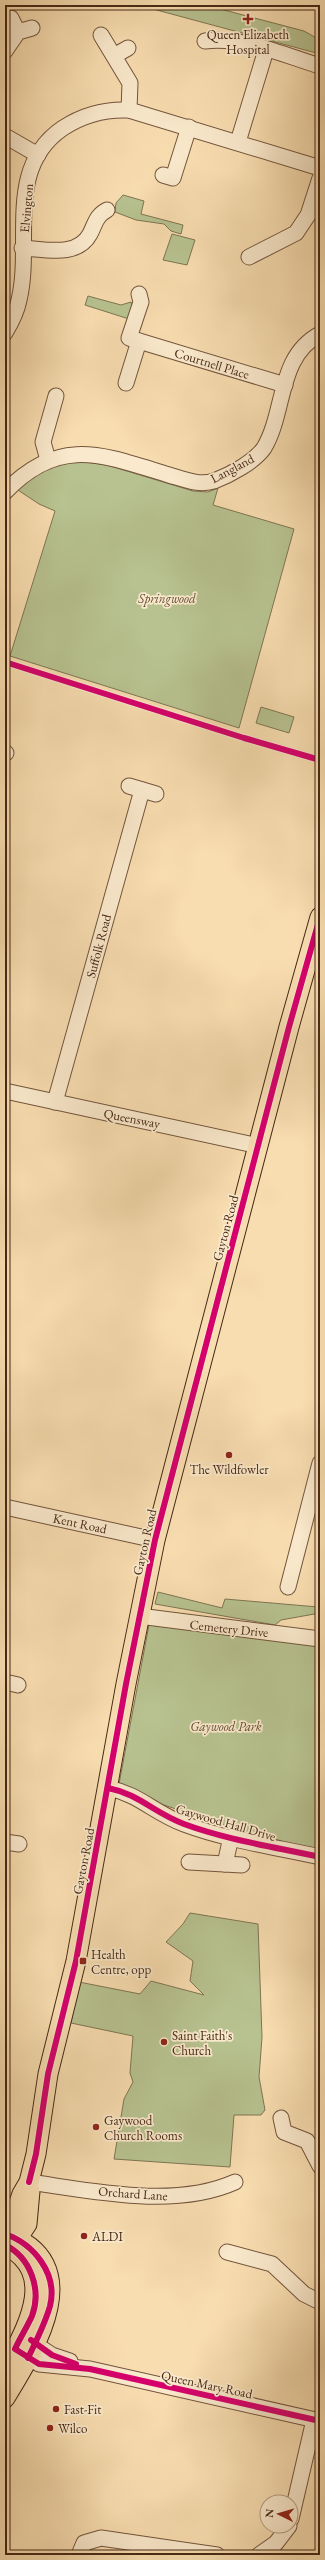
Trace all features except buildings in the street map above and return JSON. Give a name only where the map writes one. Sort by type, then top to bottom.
[{"type":"main road","name":"Gayton Road","points":[[9,2241],[22,2194],[29,2182],[36,2154],[48,2074],[75,1969],[139,1616],[155,1540],[259,1146],[314,962],[320,917]]},
{"type":"main road","points":[[5,2398],[25,2346],[34,2306],[34,2284],[28,2267],[9,2241]]},
{"type":"main road","points":[[5,2370],[25,2346]]},
{"type":"street","points":[[5,51],[25,30],[11,18]]},
{"type":"street","points":[[100,35],[130,82],[129,110]]},
{"type":"street","points":[[205,42],[219,39],[266,50],[320,66]]},
{"type":"street","points":[[114,56],[128,48]]},
{"type":"street","points":[[238,142],[266,50]]},
{"type":"street","name":"Elvington","points":[[5,333],[19,300],[24,195],[31,168],[38,155],[55,134],[80,118],[97,112],[129,110],[190,127],[320,168]]},
{"type":"street","points":[[174,178],[190,127]]},
{"type":"street","points":[[5,136],[38,155]]},
{"type":"street","points":[[249,257],[296,233],[308,216],[320,178]]},
{"type":"street","points":[[22,248],[68,250],[79,246],[90,234],[98,215],[107,210]]},
{"type":"street","points":[[126,383],[139,341],[129,338],[141,302],[139,294]]},
{"type":"street","name":"Langland","points":[[5,492],[17,479],[48,460],[69,455],[99,454],[192,482],[214,481],[249,462],[263,448],[298,352],[305,344],[320,334]]},
{"type":"street","name":"Courtnell Place","points":[[139,341],[285,385]]},
{"type":"street","points":[[48,460],[43,442],[56,396]]},
{"type":"street","name":"Suffolk Road","points":[[55,1102],[142,790]]},
{"type":"street","name":"Queensway","points":[[5,1091],[259,1146]]},
{"type":"street","points":[[288,1588],[302,1564],[320,1463]]},
{"type":"street","name":"Kent Road","points":[[5,1507],[155,1540]]},
{"type":"street","name":"Cemetery Drive","points":[[139,1616],[320,1639]]},
{"type":"street","name":"Gaywood Hall Drive","points":[[108,1788],[130,1793],[170,1818],[231,1837],[320,1857]]},
{"type":"street","points":[[225,1864],[231,1837]]},
{"type":"street","points":[[189,1862],[242,1866]]},
{"type":"street","points":[[281,2118],[284,2132],[307,2141],[320,2166]]},
{"type":"street","name":"Orchard Lane","points":[[29,2182],[162,2196],[216,2191],[235,2182]]},
{"type":"street","points":[[227,2252],[272,2264],[304,2294],[320,2302]]},
{"type":"street","name":"Queen Mary Road","points":[[25,2346],[52,2354],[90,2369],[317,2420]]},
{"type":"street","points":[[298,2494],[317,2420]]},
{"type":"street","points":[[259,2555],[276,2543],[283,2534]]},
{"type":"street","points":[[79,2555],[84,2543],[102,2538],[217,2555]]},
{"type":"green space","points":[[138,5],[205,5],[304,31],[320,40],[320,54]]},
{"type":"green space","points":[[123,195],[144,201],[141,214],[183,225],[181,234],[171,231],[164,224],[136,220],[115,212],[116,203]]},
{"type":"green space","points":[[172,234],[195,240],[187,265],[163,260]]},
{"type":"green space","points":[[88,296],[121,305],[131,302],[132,306],[129,319],[85,305]]},
{"type":"green space","name":"Springwood","points":[[79,461],[107,465],[193,491],[208,492],[218,488],[213,505],[294,529],[239,728],[10,656],[55,511],[39,504],[18,490],[32,478],[46,470],[61,464]]},
{"type":"green space","points":[[261,707],[294,717],[289,733],[256,723]]},
{"type":"green space","points":[[158,1592],[222,1608],[225,1599],[318,1607],[320,1601],[320,1613],[281,1620],[275,1625],[155,1604]]},
{"type":"green space","name":"Gaywood Park","points":[[149,1625],[320,1644],[320,1850],[293,1848],[149,1800],[119,1784]]},
{"type":"green space","points":[[190,1913],[258,1924],[262,2037],[259,2077],[265,2110],[261,2115],[234,2115],[230,2167],[114,2159],[124,2099],[133,2082],[130,2073],[133,2036],[71,2023],[79,1982],[140,1994],[151,1981],[204,1995],[190,1981],[193,1961],[166,1942],[183,1924]]},
{"type":"cycle path","points":[[5,662],[244,738],[320,760]]},
{"type":"cycle path","points":[[29,2182],[36,2154],[48,2074],[76,1961],[126,1684],[155,1540],[289,1027],[320,917]]},
{"type":"cycle path","points":[[108,1788],[138,1799],[173,1820],[200,1830],[234,1839],[320,1857]]},
{"type":"cycle path","points":[[5,2234],[16,2239],[34,2253],[47,2272],[50,2283],[52,2294],[48,2313],[28,2358]]},
{"type":"cycle path","points":[[5,2245],[14,2250],[27,2266],[32,2275],[36,2295],[32,2316],[15,2349],[39,2364],[90,2369],[320,2421]]},
{"type":"cycle path","points":[[31,2340],[52,2355],[76,2364]]},
{"type":"place","name":"Queen Elizabeth Hospital","points":[[248,19]]},
{"type":"place","name":"The Wildfowler","points":[[229,1455]]},
{"type":"place","name":"Health Centre, opp","points":[[83,1961]]},
{"type":"place","name":"Saint Faith's Church","points":[[164,2042]]},
{"type":"place","name":"Gaywood Church Rooms","points":[[96,2127]]},
{"type":"place","name":"ALDI","points":[[84,2236]]},
{"type":"place","name":"Fast-Fit","points":[[56,2409]]},
{"type":"place","name":"Wilco","points":[[50,2428]]}]
